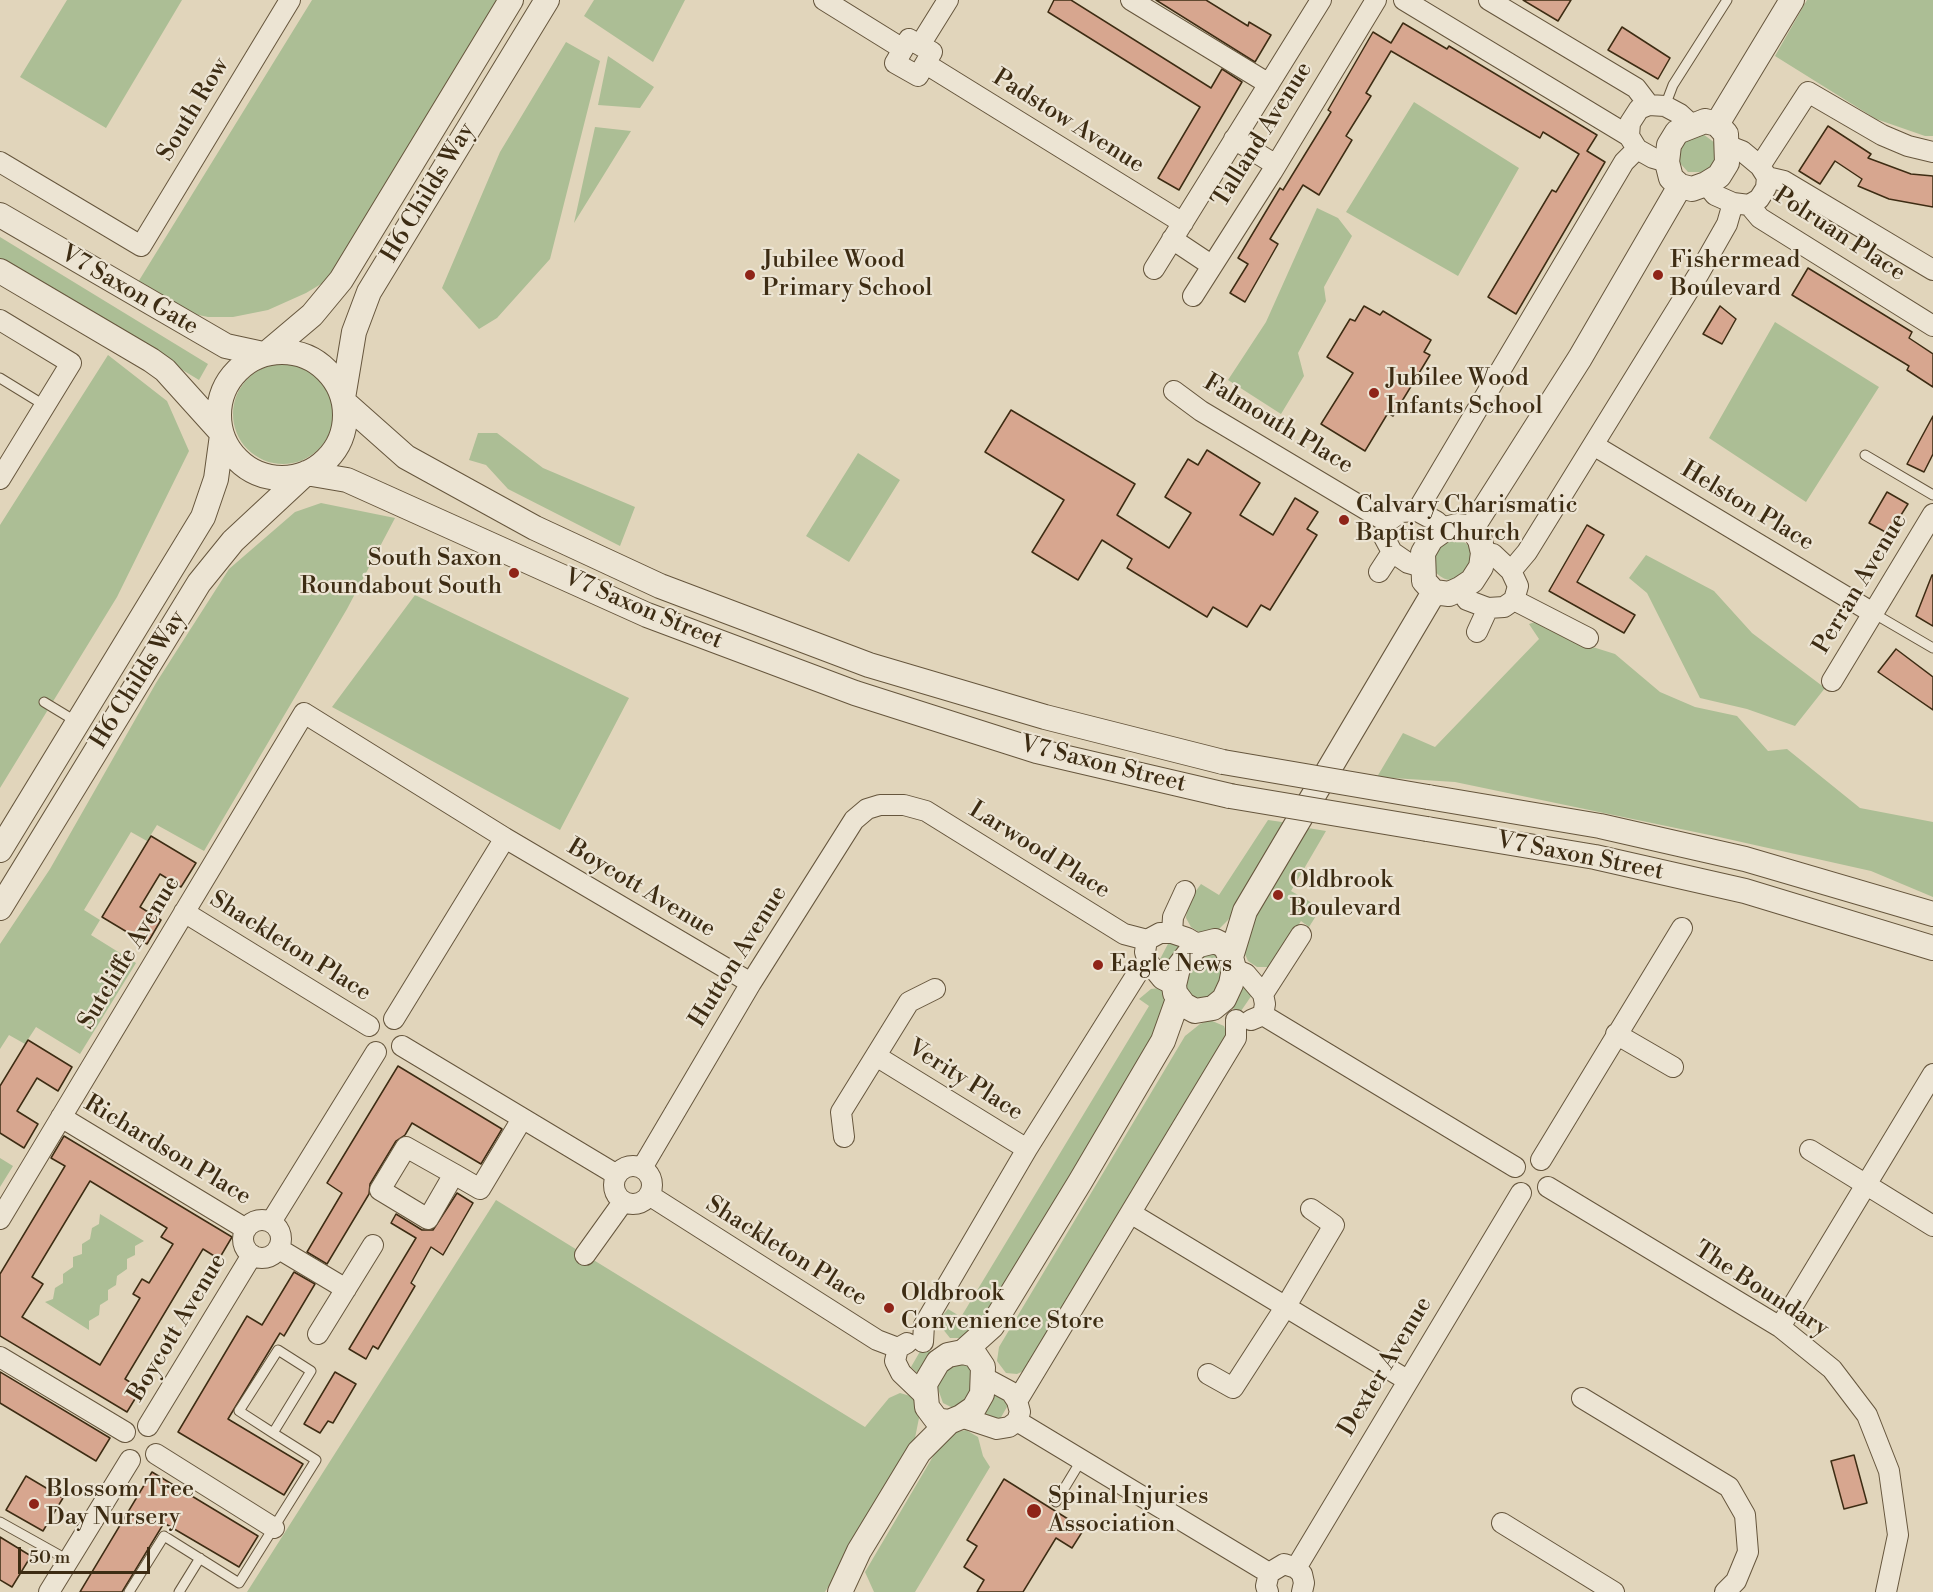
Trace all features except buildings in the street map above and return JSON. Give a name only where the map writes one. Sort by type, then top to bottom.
[{"type":"street","name":"South Row","points":[[0,162],[141,246],[290,0]]},
{"type":"street","name":"H6 Childs Way","points":[[265,353],[312,315],[341,280],[511,0]]},
{"type":"street","name":"H6 Childs Way","points":[[344,400],[354,332],[369,292],[547,0]]},
{"type":"street","name":"Padstow Avenue","points":[[824,0],[916,53],[1178,231],[1212,266]]},
{"type":"street","points":[[916,53],[948,0]]},
{"type":"street","points":[[1131,0],[1269,84]]},
{"type":"street","name":"Talland Avenue","points":[[1154,269],[1321,0]]},
{"type":"street","name":"Talland Avenue","points":[[1193,296],[1376,0]]},
{"type":"street","points":[[1404,0],[1633,142],[1653,158],[1667,162]]},
{"type":"street","points":[[1489,0],[1636,88],[1657,105],[1680,114],[1692,125]]},
{"type":"street","points":[[1717,124],[1792,0]]},
{"type":"street","points":[[1511,571],[1527,552],[1595,446],[1727,224],[1741,204],[1759,199],[1766,188],[1763,172],[1808,92],[1882,135],[1908,146],[1933,152]]},
{"type":"street","points":[[1417,512],[1624,162],[1633,142],[1630,123],[1634,116],[1639,109],[1657,105]]},
{"type":"street","points":[[1705,121],[1717,124],[1726,134],[1729,146],[1727,163],[1719,176],[1692,189],[1680,186],[1671,178],[1667,162],[1669,145],[1677,132],[1692,125],[1705,121]]},
{"type":"street","points":[[1234,139],[1276,165]]},
{"type":"street","name":"Polruan Place","points":[[1729,146],[1742,151],[1763,172],[1784,181],[1933,270]]},
{"type":"street","name":"Polruan Place","points":[[1706,184],[1715,195],[1741,204],[1933,326]]},
{"type":"street","points":[[1472,528],[1580,357],[1680,186]]},
{"type":"street","name":"V7 Saxon Gate","points":[[0,215],[226,346],[265,353]]},
{"type":"street","name":"V7 Saxon Gate","points":[[0,271],[152,360],[165,370],[221,433]]},
{"type":"street","points":[[0,320],[71,363],[0,479]]},
{"type":"street","points":[[291,352],[314,360],[333,376],[344,400],[345,423],[338,444],[324,462],[305,474],[285,478],[264,476],[246,467],[231,453],[221,433],[219,406],[226,384],[242,365],[265,353],[291,352]]},
{"type":"street","name":"Falmouth Place","points":[[1174,391],[1201,411],[1387,522]]},
{"type":"street","name":"V7 Saxon Street","points":[[344,400],[406,457],[535,528],[660,586],[868,664],[1045,717],[1223,762],[1600,826],[1745,859],[1933,914]]},
{"type":"street","name":"H6 Childs Way","points":[[3,845],[203,517],[216,479],[221,433]]},
{"type":"street","name":"Helston Place","points":[[1595,446],[1873,613]]},
{"type":"street","name":"H6 Childs Way","points":[[0,908],[199,582],[233,541],[305,474]]},
{"type":"street","name":"V7 Saxon Street","points":[[305,474],[347,480],[647,615],[855,693],[1037,751],[1230,796],[1595,857],[1745,891],[1933,948]]},
{"type":"street","points":[[1422,567],[1408,563],[1392,552],[1384,537],[1387,522],[1401,512],[1417,512],[1436,521],[1445,529]]},
{"type":"street","name":"Perran Avenue","points":[[1832,681],[1933,514]]},
{"type":"street","points":[[1457,526],[1472,528],[1480,540],[1483,553],[1481,567],[1472,581],[1460,590],[1449,594],[1434,592],[1424,581],[1422,567],[1423,553],[1431,539],[1445,529],[1457,526]]},
{"type":"street","points":[[1379,572],[1392,552]]},
{"type":"street","points":[[1460,590],[1467,600],[1488,608],[1504,607],[1514,600],[1518,586],[1511,571],[1493,554],[1483,553]]},
{"type":"street","points":[[1190,1001],[1224,999],[1220,953],[1434,592]]},
{"type":"street","points":[[1514,600],[1588,638]]},
{"type":"street","points":[[1477,632],[1488,608]]},
{"type":"street","name":"Boycott Avenue","points":[[304,713],[505,838],[751,983]]},
{"type":"street","name":"Sutcliffe Avenue","points":[[0,1219],[304,713]]},
{"type":"street","name":"Hutton Avenue","points":[[642,1168],[751,983],[854,820],[867,809],[880,805],[904,805]]},
{"type":"street","name":"Larwood Place","points":[[904,805],[926,811],[1124,934],[1147,940]]},
{"type":"street","points":[[394,1019],[505,838]]},
{"type":"street","points":[[1172,933],[1173,917],[1185,891]]},
{"type":"street","name":"Shackleton Place","points":[[184,912],[369,1026]]},
{"type":"street","points":[[1541,1160],[1682,928]]},
{"type":"street","points":[[1161,933],[1172,933],[1220,953],[1246,974],[1263,994],[1265,1005],[1263,1015],[1248,1022],[1236,1020],[1190,1001],[1161,979],[1148,962],[1145,952],[1147,940],[1161,933]]},
{"type":"street","points":[[1263,994],[1301,935]]},
{"type":"street","points":[[919,1452],[931,1371],[992,1326],[1163,1041],[1190,1001],[1181,963],[1220,953]]},
{"type":"street","points":[[923,1342],[924,1325],[1028,1149],[1140,969],[1148,962]]},
{"type":"street","name":"Verity Place","points":[[844,1137],[841,1112],[909,1002],[935,989]]},
{"type":"street","points":[[1263,1015],[1515,1167]]},
{"type":"street","points":[[380,1017],[394,1019],[404,1031],[402,1046],[390,1054],[376,1052],[367,1040],[369,1026],[380,1017]]},
{"type":"street","points":[[1236,1020],[1236,1038],[1017,1411],[1009,1427],[997,1429],[955,1420],[936,1419],[925,1401],[901,1373],[895,1361],[898,1348],[914,1341],[956,1354],[975,1355],[984,1373],[1011,1392],[1017,1411],[1082,1460],[1268,1583],[1284,1564],[1296,1568],[1304,1578],[1302,1592]]},
{"type":"street","points":[[1616,1034],[1673,1067]]},
{"type":"street","points":[[402,1046],[616,1175]]},
{"type":"street","points":[[271,1222],[376,1052]]},
{"type":"street","name":"Verity Place","points":[[876,1056],[1028,1149]]},
{"type":"street","points":[[1780,1327],[1933,1074]]},
{"type":"street","name":"Richardson Place","points":[[61,1117],[246,1229]]},
{"type":"street","points":[[453,1174],[480,1189],[522,1119]]},
{"type":"street","points":[[1810,1150],[1933,1226]]},
{"type":"street","points":[[1524,1160],[1541,1160],[1549,1169],[1548,1187],[1536,1196],[1521,1193],[1512,1178],[1515,1167],[1524,1160]]},
{"type":"street","points":[[627,1167],[642,1168],[651,1180],[649,1195],[637,1204],[623,1202],[614,1188],[616,1175],[627,1167]]},
{"type":"street","name":"The Boundary","points":[[1548,1187],[1780,1327],[1832,1369],[1867,1414],[1889,1471],[1898,1535],[1886,1592]]},
{"type":"street","name":"Dexter Avenue","points":[[1296,1568],[1521,1193]]},
{"type":"street","name":"Shackleton Place","points":[[649,1195],[877,1340],[898,1348]]},
{"type":"street","points":[[585,1255],[623,1202]]},
{"type":"street","points":[[1208,1374],[1233,1388],[1286,1306],[1334,1225],[1311,1209]]},
{"type":"street","points":[[1132,1214],[1407,1380]]},
{"type":"street","points":[[257,1221],[271,1222],[281,1234],[279,1249],[269,1257],[252,1255],[243,1241],[246,1229],[257,1221]]},
{"type":"street","points":[[318,1334],[373,1245]]},
{"type":"street","points":[[279,1249],[346,1289]]},
{"type":"street","name":"Boycott Avenue","points":[[148,1426],[252,1255]]},
{"type":"street","points":[[841,1592],[859,1551],[919,1452],[955,1420],[974,1408],[982,1394],[992,1326]]},
{"type":"street","points":[[0,1357],[125,1432]]},
{"type":"street","points":[[1582,1398],[1729,1487],[1745,1515],[1748,1552],[1736,1581],[1725,1592]]},
{"type":"street","points":[[136,1425],[148,1426],[158,1438],[156,1454],[144,1462],[130,1460],[121,1447],[125,1432],[136,1425]]},
{"type":"street","points":[[156,1454],[274,1528]]},
{"type":"street","points":[[49,1592],[130,1460]]},
{"type":"street","points":[[1502,1523],[1614,1592]]},
{"type":"lane","points":[[1657,105],[1673,85],[1727,0]]},
{"type":"lane","points":[[0,378],[44,405]]},
{"type":"lane","points":[[1865,454],[1933,495]]},
{"type":"lane","points":[[1873,613],[1933,648]]},
{"type":"lane","points":[[44,702],[78,723]]},
{"type":"lane","points":[[129,1592],[164,1536],[239,1583],[316,1460],[273,1433],[239,1411],[278,1350],[312,1371],[273,1433]]},
{"type":"lane","points":[[1056,1502],[1082,1460]]},
{"type":"lane","points":[[0,1522],[68,1560]]},
{"type":"lane","points":[[179,1592],[200,1558]]},
{"type":"green space","points":[[67,0],[182,0],[106,128],[20,77]]},
{"type":"green space","points":[[312,0],[497,0],[331,278],[306,293],[268,310],[233,317],[208,317],[180,311],[135,287]]},
{"type":"green space","points":[[594,0],[685,0],[653,62],[584,16]]},
{"type":"green space","points":[[1807,0],[1933,0],[1933,136],[1925,136],[1876,119],[1775,56]]},
{"type":"green space","points":[[566,42],[600,61],[550,259],[497,318],[479,329],[442,288],[500,152]]},
{"type":"green space","points":[[608,56],[654,87],[640,108],[598,105]]},
{"type":"green space","points":[[1414,102],[1519,168],[1458,276],[1346,212]]},
{"type":"green space","points":[[595,127],[631,131],[574,223]]},
{"type":"green space","points":[[1703,134],[1715,143],[1715,163],[1705,172],[1688,172],[1679,162],[1679,144]]},
{"type":"green space","points":[[1317,208],[1338,218],[1352,236],[1324,287],[1326,301],[1298,353],[1304,376],[1281,414],[1228,380],[1266,322]]},
{"type":"green space","points":[[0,237],[208,364],[199,380],[0,259]]},
{"type":"green space","points":[[1775,322],[1879,387],[1806,502],[1709,438]]},
{"type":"green space","points":[[108,355],[167,401],[189,451],[117,597],[0,788],[0,525]]},
{"type":"green space","points":[[283,364],[311,372],[325,386],[333,414],[325,442],[311,456],[283,464],[255,456],[241,442],[233,414],[241,386],[255,372]]},
{"type":"green space","points":[[478,433],[497,433],[543,468],[635,507],[620,546],[508,489],[486,465],[469,460]]},
{"type":"green space","points":[[858,453],[900,480],[849,562],[806,536]]},
{"type":"green space","points":[[321,503],[395,518],[347,609],[204,851],[157,825],[147,841],[131,832],[84,910],[100,920],[91,935],[136,963],[80,1054],[36,1027],[25,1044],[9,1035],[0,1049],[0,944],[50,869],[156,683],[229,569],[295,512]]},
{"type":"green space","points":[[1452,538],[1467,544],[1473,559],[1467,574],[1452,580],[1437,574],[1431,559],[1437,544]]},
{"type":"green space","points":[[1646,555],[1714,591],[1752,633],[1825,688],[1795,726],[1747,709],[1700,698],[1647,593],[1629,578]]},
{"type":"green space","points":[[415,595],[629,698],[560,830],[332,707]]},
{"type":"green space","points":[[1541,620],[1580,643],[1615,654],[1660,692],[1695,707],[1737,716],[1768,751],[1787,749],[1860,808],[1933,822],[1933,897],[1871,871],[1719,837],[1455,782],[1377,777],[1403,733],[1435,747],[1539,639],[1529,624]]},
{"type":"green space","points":[[1268,820],[1289,823],[1228,920],[1219,929],[1202,934],[1191,927],[1186,918],[1192,896],[1201,884],[1219,895]]},
{"type":"green space","points":[[1308,828],[1326,831],[1291,891],[1321,908],[1309,927],[1301,921],[1275,962],[1269,967],[1257,967],[1248,961],[1244,952],[1247,931]]},
{"type":"green space","points":[[1169,942],[1184,947],[1170,971],[1159,961]]},
{"type":"green space","points":[[1214,952],[1226,961],[1222,987],[1202,1002],[1186,996],[1185,975],[1200,956]]},
{"type":"green space","points":[[1243,982],[1254,992],[1241,1011],[1228,1007]]},
{"type":"green space","points":[[1159,988],[1166,992],[1172,1004],[984,1322],[965,1338],[950,1338],[942,1328],[943,1315],[948,1309],[961,1317],[1149,1006],[1139,999],[1151,989]]},
{"type":"green space","points":[[1210,1020],[1224,1026],[1227,1035],[1030,1368],[1017,1374],[1006,1373],[997,1361],[999,1347],[1185,1036],[1200,1024]]},
{"type":"green space","points":[[0,1158],[13,1166],[0,1187]]},
{"type":"green space","points":[[496,1200],[865,1427],[889,1398],[900,1393],[914,1397],[921,1408],[913,1448],[825,1592],[247,1592]]},
{"type":"green space","points":[[100,1214],[144,1241],[135,1246],[135,1255],[127,1259],[127,1269],[117,1276],[116,1285],[108,1290],[108,1300],[100,1305],[99,1315],[89,1321],[89,1330],[45,1302],[53,1299],[55,1288],[63,1283],[63,1274],[73,1267],[73,1257],[82,1254],[82,1244],[90,1239],[92,1228],[99,1224]]},
{"type":"green space","points":[[922,1348],[937,1354],[923,1378],[911,1367]]},
{"type":"green space","points":[[961,1354],[981,1386],[955,1409],[943,1403],[937,1386],[943,1368]]},
{"type":"green space","points":[[998,1388],[1011,1400],[1000,1419],[983,1413]]},
{"type":"green space","points":[[966,1430],[978,1437],[983,1456],[990,1467],[915,1592],[874,1592],[865,1572],[938,1448],[953,1433]]},
{"type":"place","name":"Jubilee Wood Primary School","points":[[750,275]]},
{"type":"place","name":"Fishermead Boulevard","points":[[1658,275]]},
{"type":"place","name":"Jubilee Wood Infants School","points":[[1374,393]]},
{"type":"place","name":"Calvary Charismatic Baptist Church","points":[[1344,520]]},
{"type":"place","name":"South Saxon Roundabout South","points":[[514,573]]},
{"type":"place","name":"Oldbrook Boulevard","points":[[1278,895]]},
{"type":"place","name":"Eagle News","points":[[1098,965]]},
{"type":"place","name":"Oldbrook Convenience Store","points":[[889,1308]]},
{"type":"place","name":"Blossom Tree Day Nursery","points":[[34,1504]]},
{"type":"place","name":"Spinal Injuries Association","points":[[1034,1511]]}]
